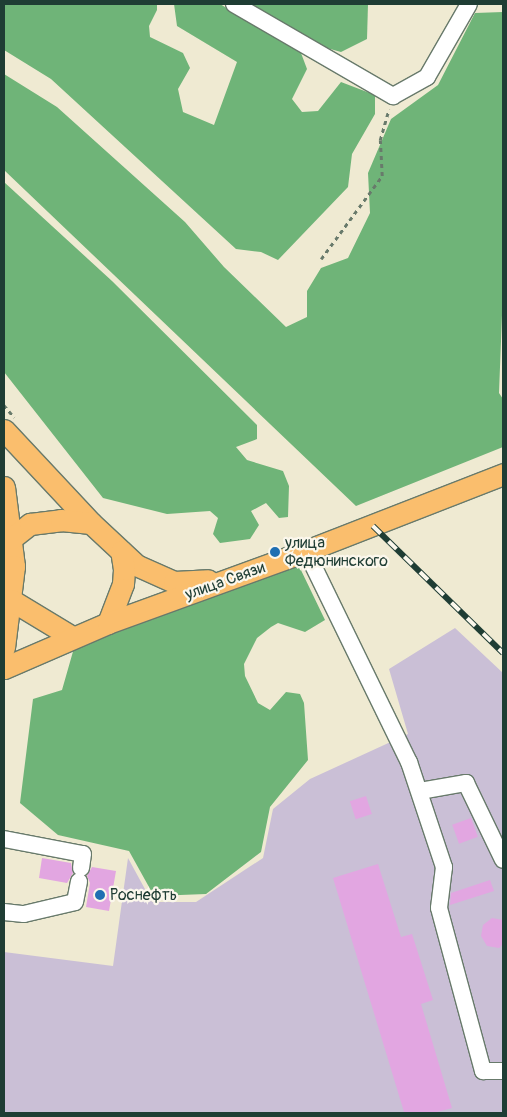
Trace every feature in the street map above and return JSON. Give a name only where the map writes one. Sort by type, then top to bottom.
[{"type":"main road","points":[[10,424],[91,523],[121,551],[151,574],[174,582],[241,575]]},
{"type":"main road","name":"улица Связи","points":[[4,668],[108,623],[306,551],[503,474]]},
{"type":"main road","points":[[4,487],[12,538],[11,600],[4,646]]},
{"type":"main road","points":[[12,538],[30,524],[61,520],[91,523]]},
{"type":"main road","points":[[108,623],[123,584],[121,551]]},
{"type":"main road","points":[[11,600],[72,637]]},
{"type":"lane","points":[[234,4],[393,96],[427,77],[469,4]]},
{"type":"lane","points":[[306,551],[409,762],[420,791],[444,867],[439,908],[483,1071],[503,1071]]},
{"type":"lane","points":[[420,791],[466,783],[503,860]]},
{"type":"lane","points":[[4,839],[83,854],[75,902],[24,914],[4,912]]},
{"type":"path","points":[[321,259],[382,176],[380,140],[393,96]]},
{"type":"path","points":[[4,404],[10,424]]},
{"type":"shaded area","points":[[455,628],[503,673],[503,1113],[4,1113],[4,952],[113,966],[128,858],[152,902],[196,902],[263,858],[273,809],[310,779],[408,734],[389,669]]},
{"type":"green space","points":[[4,4],[157,4],[157,10],[149,26],[150,37],[183,53],[190,68],[178,89],[183,112],[214,125],[237,62],[177,26],[174,4],[220,4],[301,53],[307,69],[292,99],[302,112],[318,111],[341,82],[375,95],[375,114],[352,154],[348,187],[278,260],[261,252],[236,249],[51,79],[4,50]]},
{"type":"green space","points":[[247,4],[368,4],[367,39],[341,52],[316,45]]},
{"type":"green space","points":[[503,12],[503,289],[499,393],[503,399],[503,447],[356,506],[4,170],[4,74],[57,107],[185,222],[224,267],[286,327],[307,317],[307,291],[321,268],[348,258],[370,213],[368,173],[391,119],[438,85],[475,13]]},
{"type":"green space","points":[[4,182],[112,281],[257,425],[257,439],[236,447],[247,460],[283,471],[289,486],[288,517],[279,518],[266,503],[251,511],[259,525],[250,539],[220,543],[213,534],[218,518],[210,511],[167,514],[103,498],[4,372]]},
{"type":"green space","points":[[299,566],[325,620],[305,632],[278,623],[257,638],[244,664],[245,676],[258,703],[270,710],[286,692],[300,694],[304,703],[308,760],[270,807],[261,852],[206,894],[154,896],[129,851],[58,835],[20,803],[33,699],[62,690],[74,648]]},
{"type":"building","points":[[366,796],[372,814],[356,819],[350,801]]},
{"type":"building","points":[[471,818],[478,837],[459,844],[452,825]]},
{"type":"building","points":[[42,858],[71,863],[73,873],[67,883],[39,878]]},
{"type":"building","points":[[378,864],[401,937],[412,934],[433,1000],[421,1004],[452,1108],[437,1112],[404,1112],[333,878]]},
{"type":"building","points":[[92,867],[116,871],[109,911],[86,907],[90,883],[87,876]]},
{"type":"building","points":[[490,880],[494,891],[450,905],[451,893]]},
{"type":"building","points":[[492,918],[503,920],[503,944],[499,948],[487,946],[481,936],[483,925]]},
{"type":"railway","points":[[373,526],[503,653]]},
{"type":"place","name":"улица Федюнинского","points":[[275,552]]},
{"type":"place","name":"Роснефть","points":[[100,895]]}]
